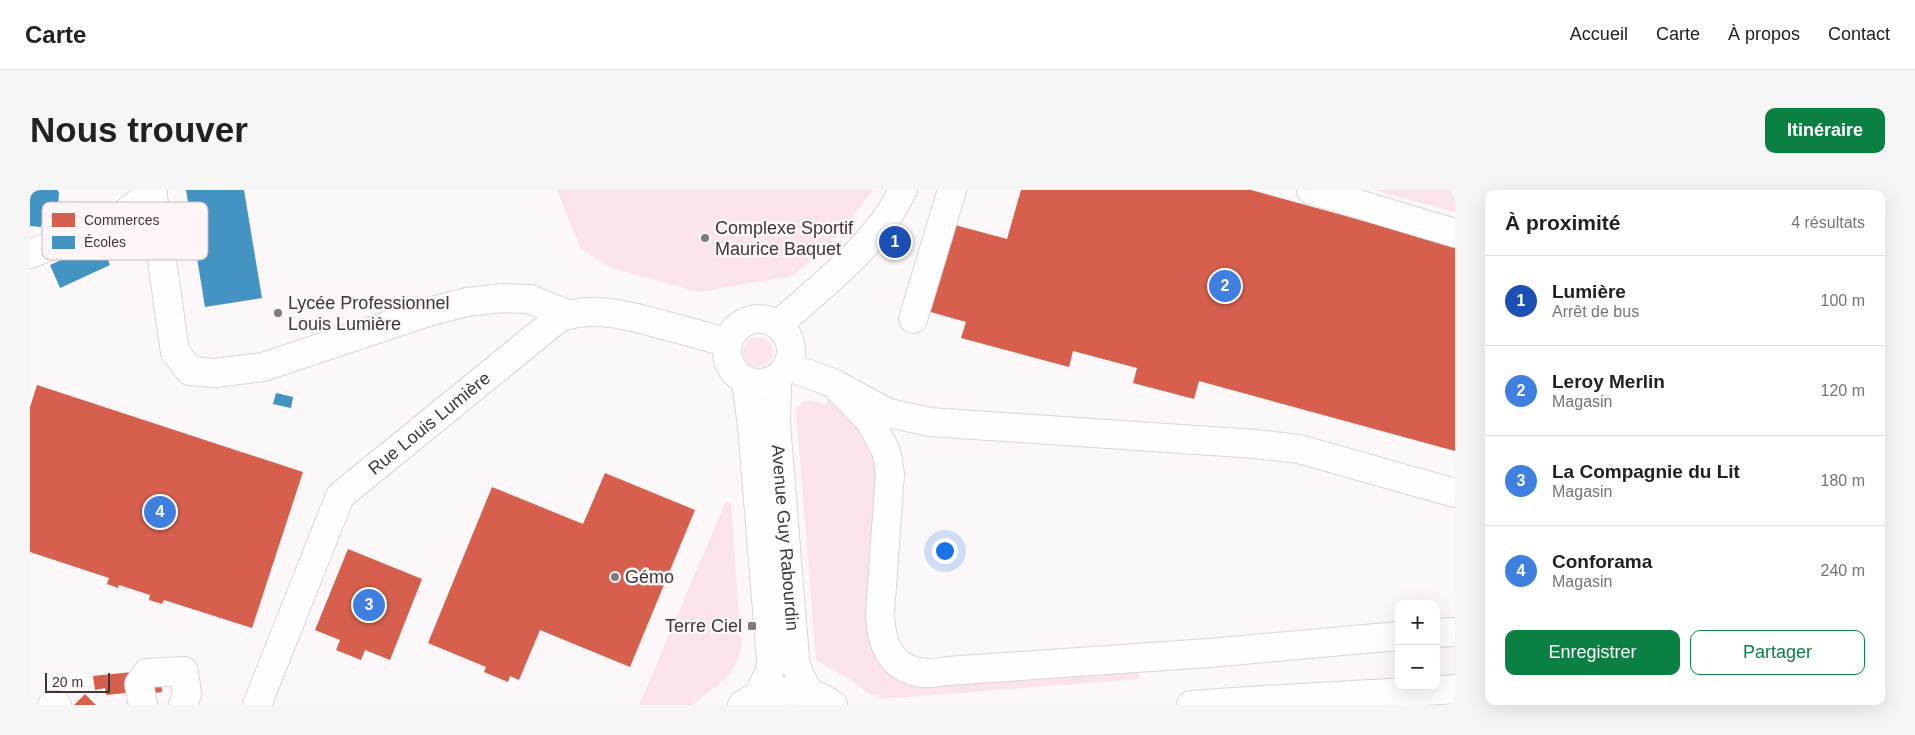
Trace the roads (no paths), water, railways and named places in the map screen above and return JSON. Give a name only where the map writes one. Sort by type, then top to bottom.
[{"type":"street","points":[[139,202],[153,190]]},
{"type":"street","points":[[778,325],[869,242],[890,214],[903,190]]},
{"type":"street","points":[[913,318],[952,190]]},
{"type":"street","points":[[1311,190],[1455,233]]},
{"type":"street","points":[[30,254],[42,249]]},
{"type":"street","points":[[163,260],[175,352],[190,371],[215,373],[263,367],[428,312],[467,302],[504,298],[530,299],[569,314]]},
{"type":"street","name":"Rue Louis Lumière","points":[[257,705],[340,496],[560,318],[569,314],[599,311],[632,316],[727,343]]},
{"type":"street","points":[[758,318],[778,325],[789,339],[790,358],[782,372],[767,382],[756,383],[746,381],[738,376],[732,369],[726,352],[727,343],[735,329],[748,320],[758,318]]},
{"type":"street","points":[[782,372],[834,383],[888,413],[930,422],[1254,444],[1299,449],[1455,493]]},
{"type":"street","name":"Avenue Guy Rabourdin","points":[[782,372],[776,424],[795,658],[801,679],[822,699]]},
{"type":"street","name":"Avenue Guy Rabourdin","points":[[746,381],[752,426],[771,660],[770,670],[751,700]]},
{"type":"street","points":[[834,383],[870,421],[886,451],[890,474],[880,614],[881,633],[889,654],[904,666],[923,673],[1209,653],[1395,636]]},
{"type":"street","points":[[1440,633],[1455,632]]},
{"type":"street","points":[[143,705],[139,684],[147,673],[184,671],[187,694],[183,705]]},
{"type":"street","points":[[1191,705],[1278,698],[1455,689]]},
{"type":"street","points":[[751,700],[785,690],[822,699]]},
{"type":"street","points":[[52,705],[57,705]]},
{"type":"place","name":"Complexe Sportif Maurice Baquet","points":[[705,238]]},
{"type":"place","name":"Lumière","points":[[895,242]]},
{"type":"place","name":"Leroy Merlin","points":[[1225,286]]},
{"type":"place","name":"Lycée Professionnel Louis Lumière","points":[[278,313]]},
{"type":"place","name":"Conforama","points":[[160,512]]},
{"type":"place","name":"Gémo","points":[[615,577]]},
{"type":"place","name":"La Compagnie du Lit","points":[[369,605]]},
{"type":"place","name":"Terre Ciel","points":[[752,626]]}]
